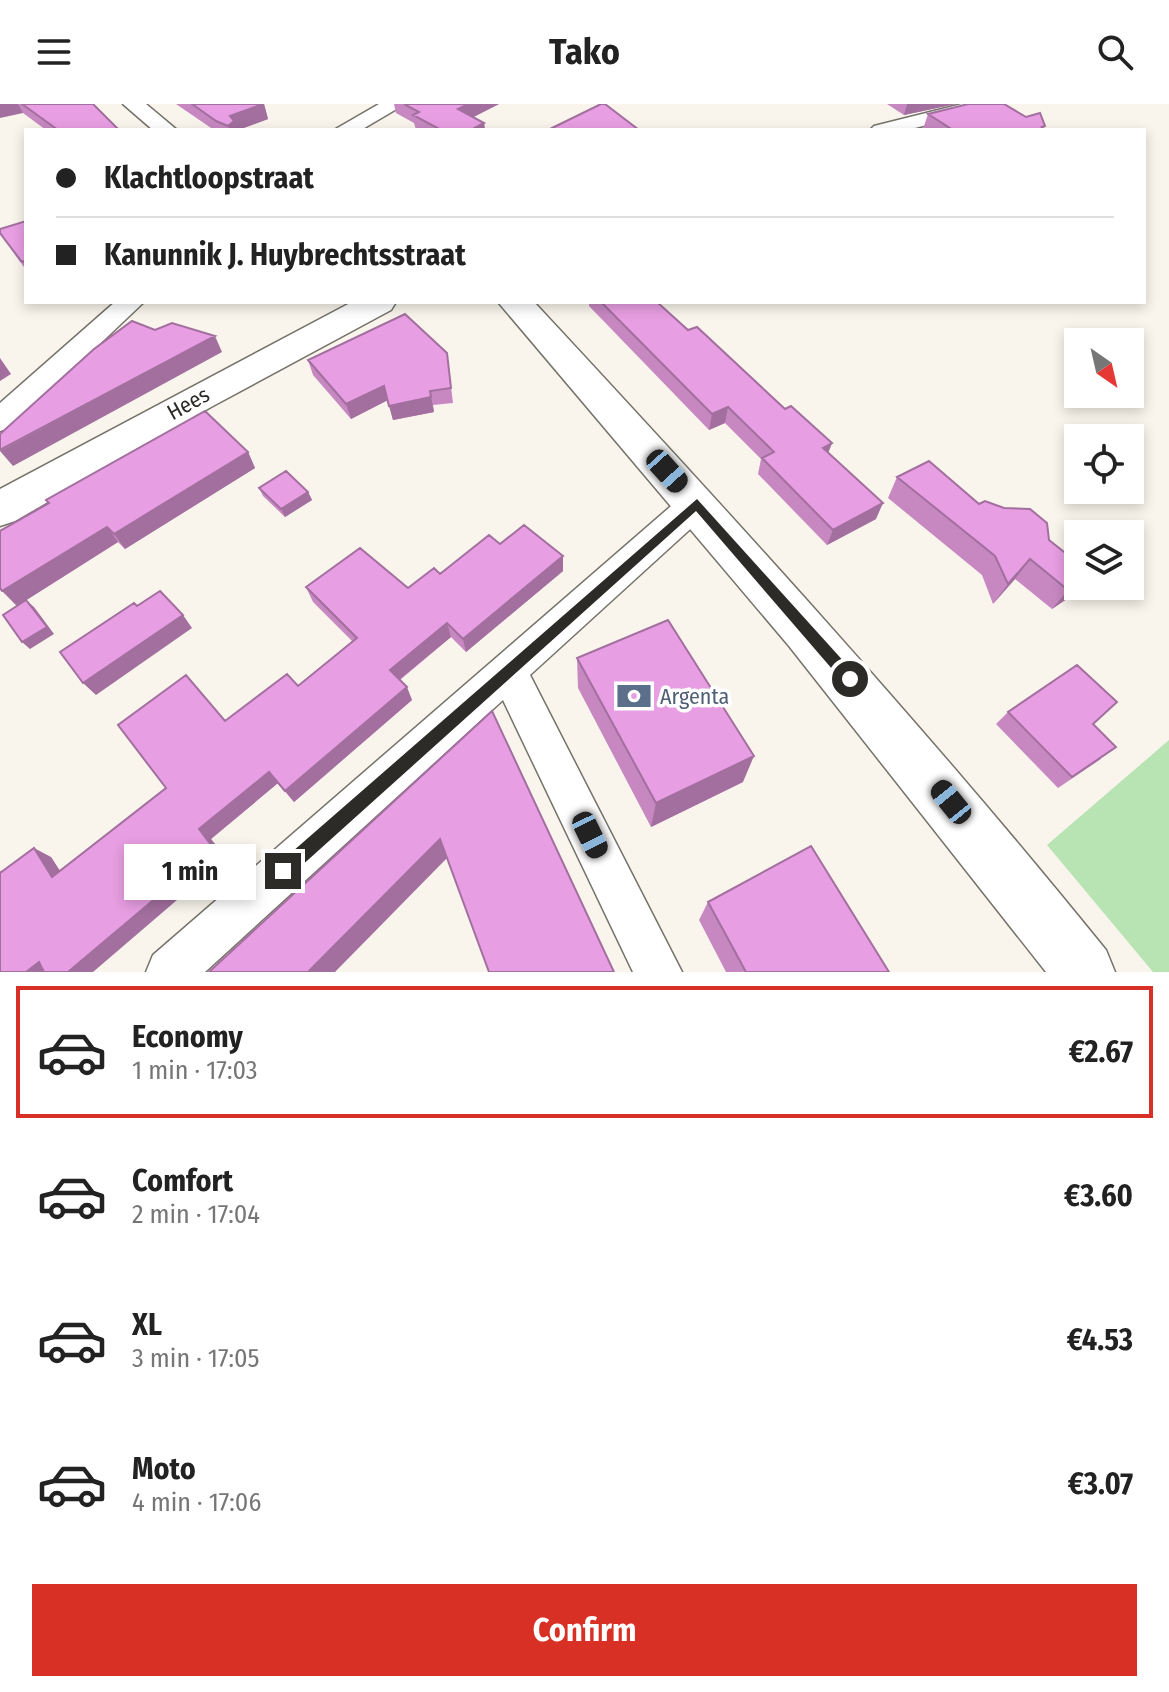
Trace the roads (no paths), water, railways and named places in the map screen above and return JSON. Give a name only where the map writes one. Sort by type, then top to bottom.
[{"type":"main road","name":"Hees","points":[[0,509],[209,391],[375,304]]},
{"type":"main road","points":[[517,304],[697,503],[850,679],[991,851],[1084,972]]},
{"type":"street","points":[[133,104],[163,128]]},
{"type":"street","points":[[349,128],[395,104]]},
{"type":"street","points":[[889,128],[987,104]]},
{"type":"street","points":[[0,420],[129,304]]},
{"type":"street","points":[[170,972],[697,503]]},
{"type":"street","points":[[508,670],[658,972]]},
{"type":"place","name":"Argenta","points":[[634,696]]}]
